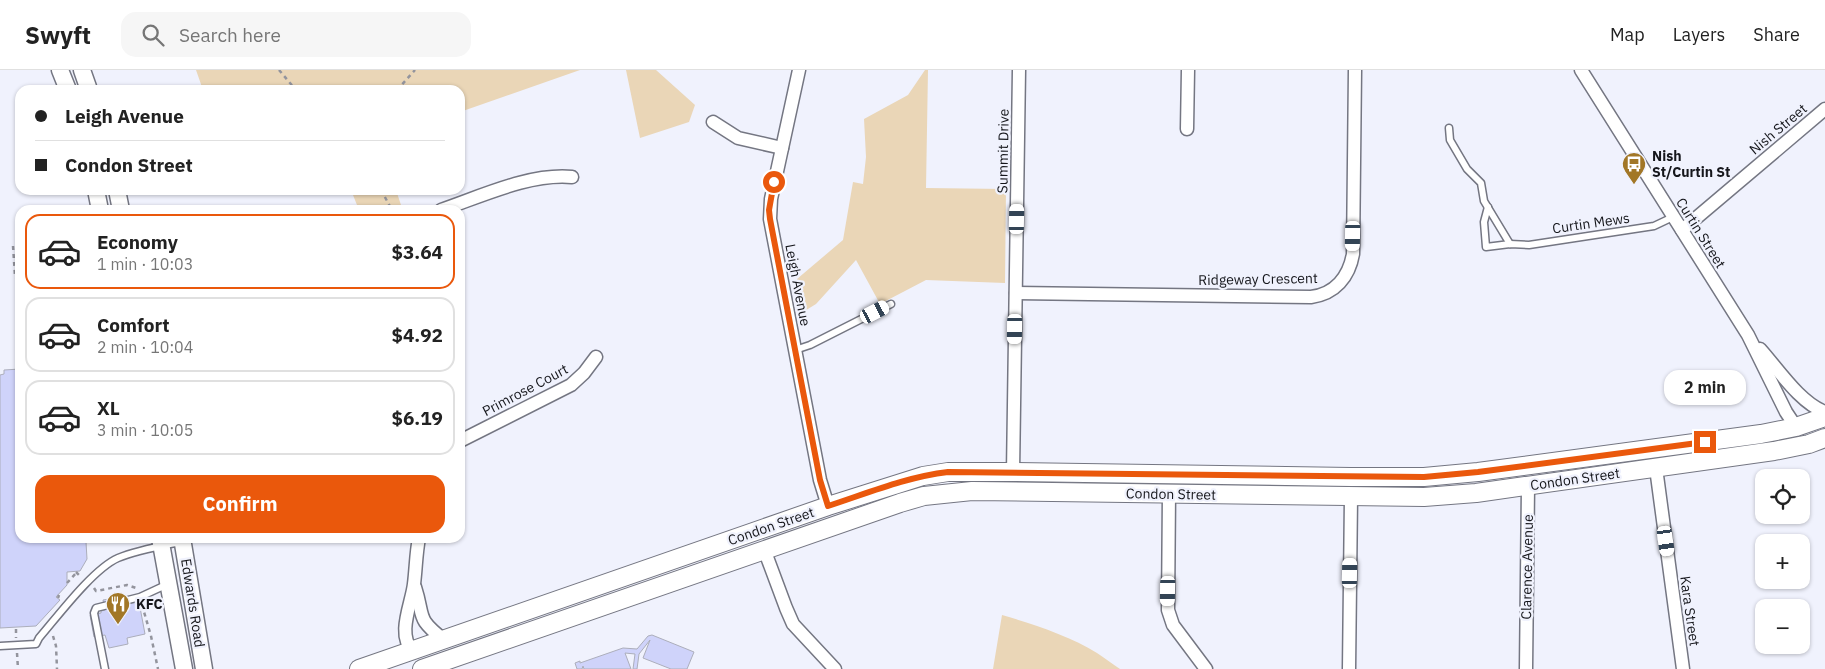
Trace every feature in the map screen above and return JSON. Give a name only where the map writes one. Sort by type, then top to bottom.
[{"type":"main road","name":"Condon Street","points":[[358,669],[828,506],[923,476],[948,472],[1012,472],[1424,477],[1525,466],[1761,434],[1796,427],[1825,417]]},
{"type":"main road","points":[[1796,427],[1812,432],[1825,428]]},
{"type":"main road","name":"Condon Street","points":[[422,669],[439,666],[477,650],[764,549],[924,496],[989,491],[1351,497],[1450,496],[1780,450],[1825,438]]},
{"type":"main road","name":"Clarence Avenue","points":[[1525,466],[1528,486]]},
{"type":"main road","points":[[1351,477],[1351,497]]},
{"type":"main road","points":[[758,531],[764,549]]},
{"type":"main road","points":[[413,651],[425,657],[449,650],[477,650]]},
{"type":"street","points":[[60,70],[66,85]]},
{"type":"street","points":[[82,70],[87,85]]},
{"type":"street","name":"Leigh Avenue","points":[[799,70],[771,199],[770,219],[820,480],[828,506]]},
{"type":"street","name":"Summit Drive","points":[[1012,472],[1020,70]]},
{"type":"street","points":[[1187,129],[1188,70]]},
{"type":"street","name":"Ridgeway Crescent","points":[[1016,293],[1311,296],[1326,293],[1346,276],[1351,266],[1353,254],[1355,70]]},
{"type":"street","name":"Curtin Street","points":[[1581,70],[1748,335],[1786,412],[1796,427]]},
{"type":"street","name":"Nish Street","points":[[1682,230],[1825,109]]},
{"type":"street","points":[[713,122],[738,138],[782,148]]},
{"type":"street","points":[[459,205],[531,179],[560,176],[572,177]]},
{"type":"street","name":"Curtin Street","points":[[1748,335],[1803,399],[1814,408],[1825,412]]},
{"type":"street","name":"Primrose Court","points":[[465,438],[570,385],[584,373],[596,357]]},
{"type":"street","name":"Kara Street","points":[[1656,468],[1683,669]]},
{"type":"street","name":"Clarence Avenue","points":[[1526,669],[1528,486]]},
{"type":"street","points":[[1169,493],[1168,610],[1173,624],[1206,669]]},
{"type":"street","points":[[1349,669],[1351,497]]},
{"type":"street","name":"Edwards Road","points":[[160,543],[184,669]]},
{"type":"street","name":"Edwards Road","points":[[183,543],[205,665]]},
{"type":"street","points":[[413,651],[409,647],[405,634],[414,585],[418,543]]},
{"type":"street","points":[[764,549],[793,624],[836,669]]},
{"type":"street","points":[[414,585],[423,620],[444,640]]},
{"type":"lane","name":"Curtin Mews","points":[[1449,128],[1450,140],[1467,169],[1481,183],[1483,198],[1510,244]]},
{"type":"lane","name":"Curtin Mews","points":[[1488,207],[1484,222],[1486,247],[1529,244],[1654,226],[1673,217]]},
{"type":"lane","points":[[795,350],[810,345],[891,304]]},
{"type":"lane","points":[[0,646],[36,644],[47,628],[88,583],[112,561],[157,543]]},
{"type":"lane","points":[[105,669],[94,612],[96,608],[140,597],[168,584]]},
{"type":"path","points":[[280,70],[292,85]]},
{"type":"path","points":[[401,85],[415,70]]},
{"type":"path","points":[[13,246],[15,276]]},
{"type":"path","points":[[67,583],[77,572]]},
{"type":"path","points":[[47,628],[55,639],[57,669]]},
{"type":"shaded area","points":[[196,70],[580,70],[465,110],[465,85],[201,85]]},
{"type":"shaded area","points":[[626,70],[656,70],[695,105],[689,122],[640,138]]},
{"type":"shaded area","points":[[925,70],[928,70],[926,188],[1006,189],[1005,283],[926,280],[880,304],[856,260],[816,304],[803,312],[797,279],[843,240],[853,182],[863,184],[866,157],[864,119],[908,95]]},
{"type":"shaded area","points":[[353,195],[398,195],[401,205],[357,205]]},
{"type":"shaded area","points":[[1002,615],[1039,626],[1075,641],[1120,669],[993,669]]},
{"type":"building","points":[[15,369],[15,543],[86,543],[87,559],[80,571],[67,572],[67,585],[56,597],[60,600],[36,626],[0,628],[0,375],[4,374],[4,370]]},
{"type":"building","name":"KFC","points":[[116,598],[117,606],[139,602],[145,634],[127,638],[128,644],[109,648],[105,635],[94,637],[90,615],[101,613],[101,611],[105,610],[103,600]]},
{"type":"building","points":[[652,635],[694,652],[687,669],[671,669],[643,658],[650,640],[639,654],[637,669],[633,669],[635,654],[625,653],[631,669],[584,669],[583,666],[582,669],[577,669],[575,663],[580,661],[580,663],[623,648],[637,649],[648,636]]},
{"type":"place","name":"Nish St/Curtin St","points":[[1634,185]]},
{"type":"place","name":"KFC","points":[[118,625]]},
{"type":"route","points":[[774,182],[769,210],[770,219],[820,480],[828,506],[901,482],[948,472],[1424,477],[1478,472],[1705,442]]}]
